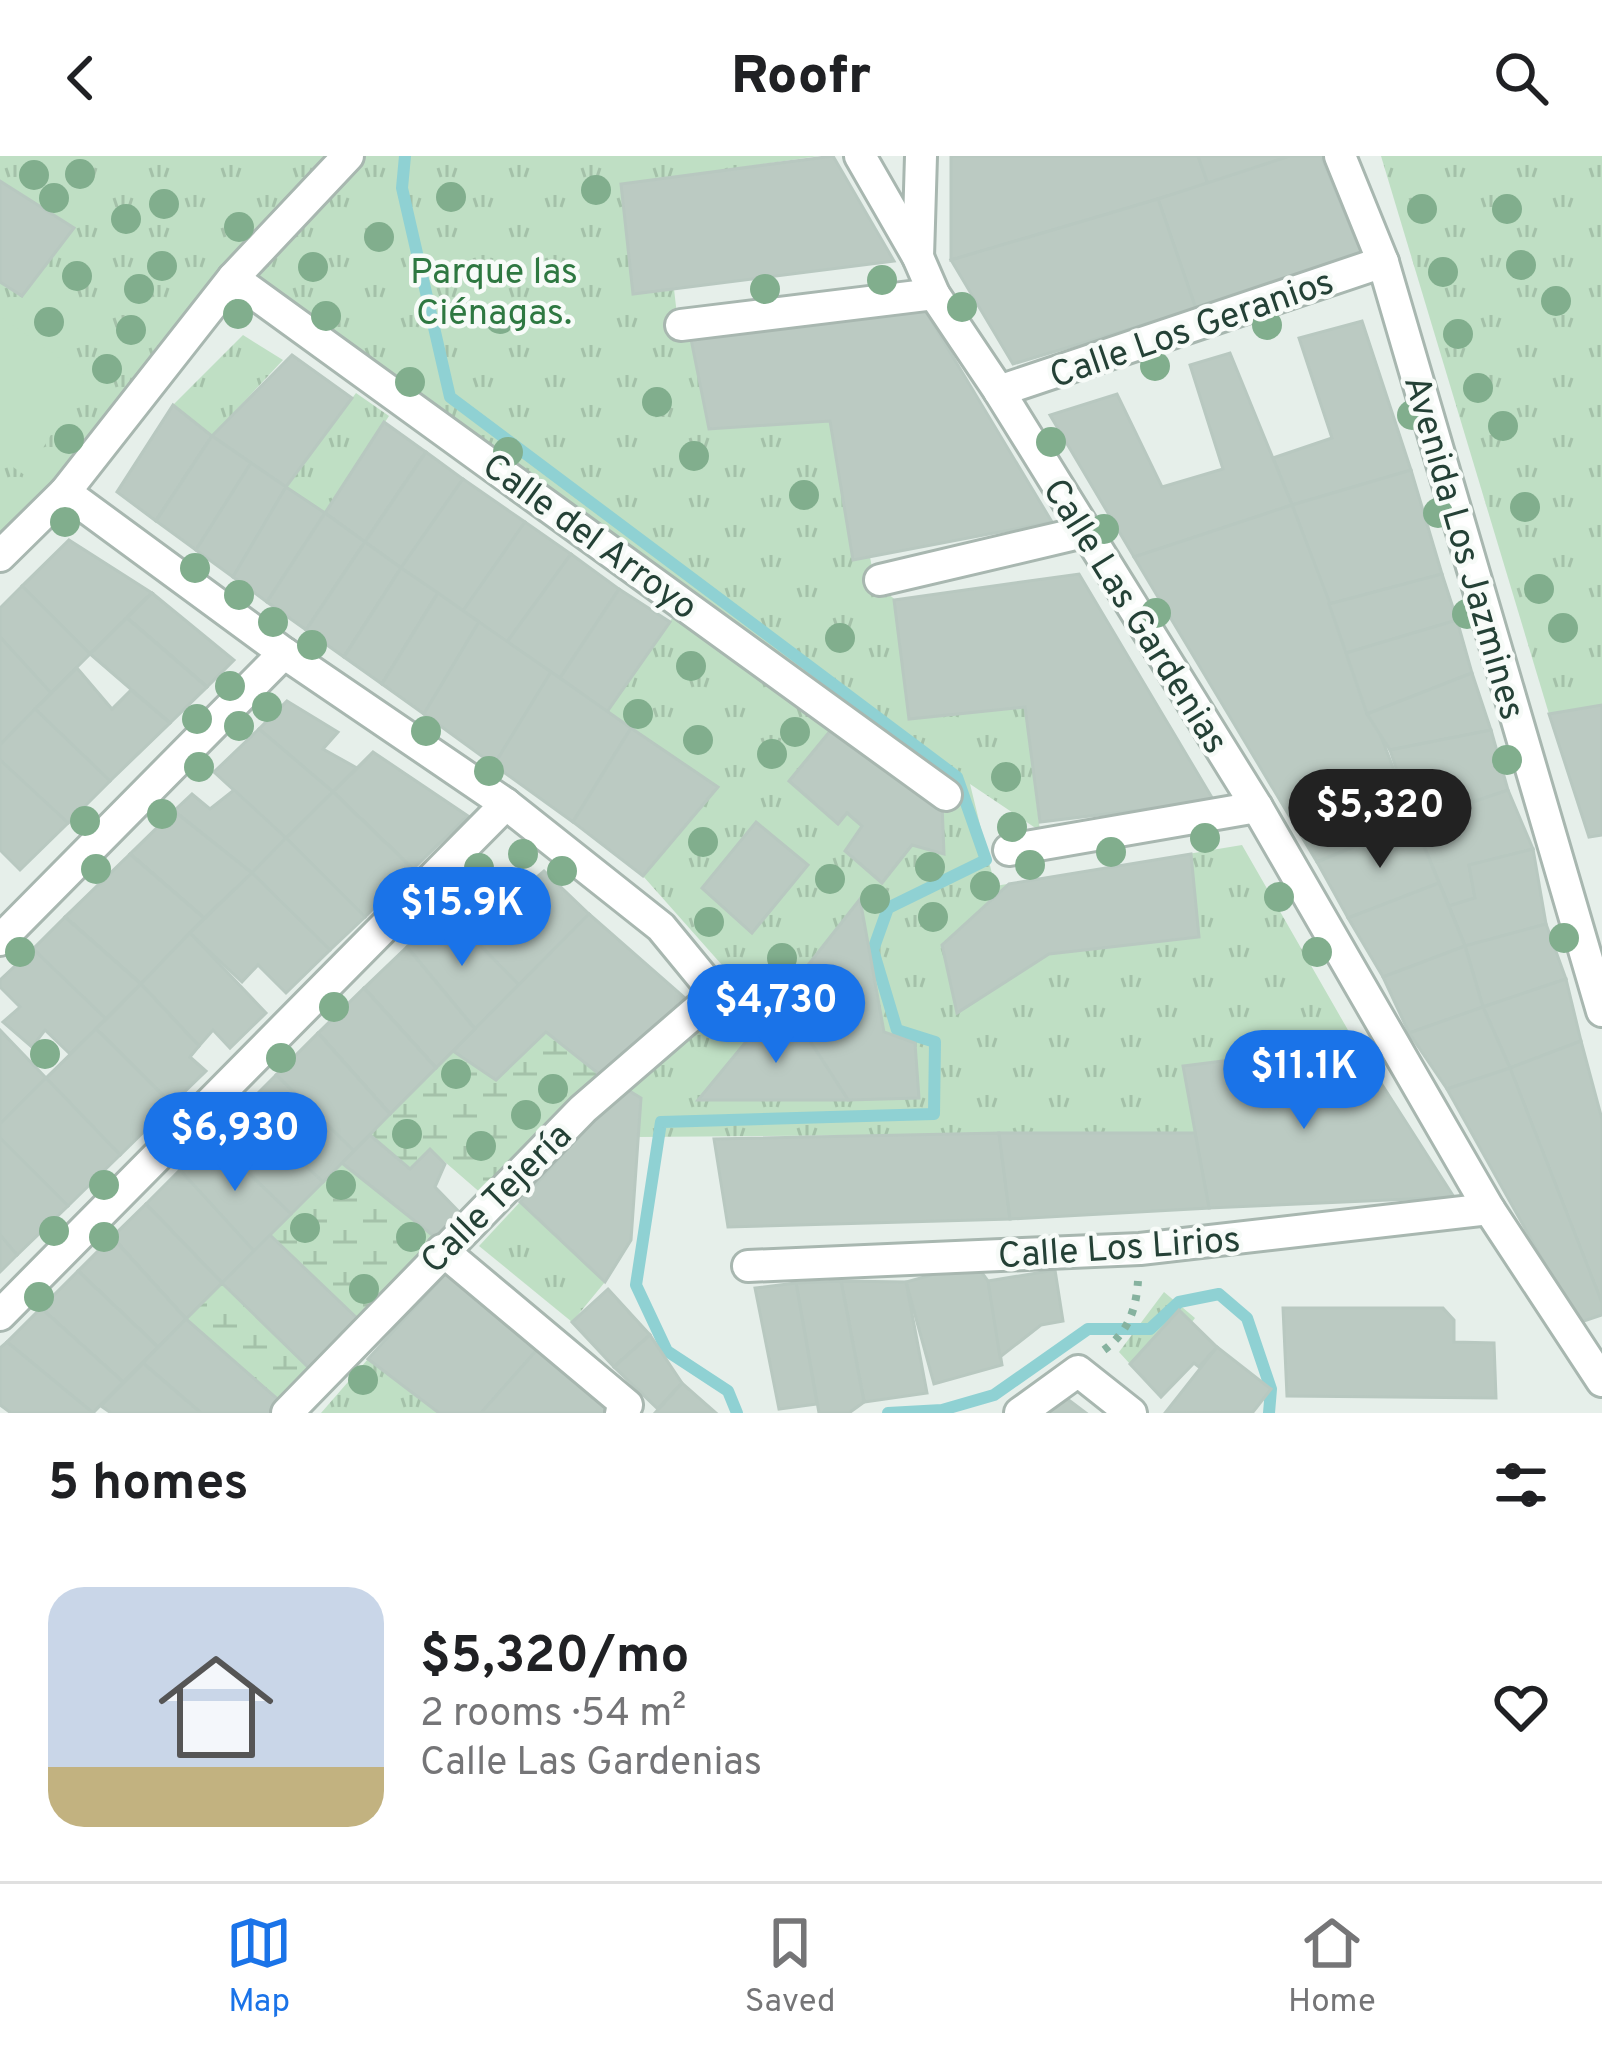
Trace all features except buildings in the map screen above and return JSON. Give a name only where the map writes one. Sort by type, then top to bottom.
[{"type":"street","points":[[0,556],[65,491],[233,278],[348,156]]},
{"type":"street","name":"Calle Las Gardenias","points":[[860,156],[918,256],[934,294],[1257,807],[1489,1209],[1602,1381]]},
{"type":"street","points":[[918,256],[921,156]]},
{"type":"street","name":"Avenida Los Jazmines","points":[[1340,156],[1383,262],[1602,1011]]},
{"type":"street","name":"Calle Los Geranios","points":[[999,391],[1383,262]]},
{"type":"street","name":"Calle del Arroyo","points":[[233,278],[946,795]]},
{"type":"street","points":[[681,325],[934,294]]},
{"type":"street","points":[[65,491],[284,653],[506,804],[661,927],[746,1024]]},
{"type":"street","points":[[880,580],[1084,532]]},
{"type":"street","points":[[0,940],[284,653]]},
{"type":"street","points":[[0,1316],[506,804]]},
{"type":"street","points":[[1009,850],[1257,807]]},
{"type":"street","name":"Calle Tejería","points":[[286,1413],[583,1108],[716,994]]},
{"type":"street","name":"Calle Los Lirios","points":[[748,1266],[1140,1250],[1489,1209]]},
{"type":"street","points":[[442,1250],[627,1405],[621,1413]]},
{"type":"street","points":[[1020,1413],[1078,1371],[1131,1413]]},
{"type":"path","points":[[1117,1340],[1136,1309]]},
{"type":"green space","points":[[0,156],[344,156],[0,544]]},
{"type":"green space","name":"Parque las Ciénagas.","points":[[352,156],[819,156],[621,185],[633,294],[674,289],[680,341],[691,339],[709,429],[830,421],[853,559],[870,557],[875,583],[1025,707],[1040,831],[970,784],[995,886],[1242,845],[1356,1044],[1184,1066],[1195,1133],[638,1137],[623,1087],[719,1014],[739,1032],[761,1009],[643,876],[717,787],[607,712],[691,591],[241,279]]},
{"type":"green space","points":[[1381,156],[1602,156],[1602,705],[1549,714]]},
{"type":"green space","points":[[0,316],[86,377],[26,476],[0,458]]},
{"type":"green space","points":[[243,335],[283,360],[212,436],[173,405]]},
{"type":"green space","points":[[356,393],[389,416],[325,513],[286,487]]},
{"type":"green space","points":[[546,1032],[604,1078],[483,1195],[430,1149],[410,1169],[370,1135],[453,1051],[496,1079]]},
{"type":"green space","points":[[342,1163],[441,1242],[361,1322],[270,1235]]},
{"type":"green space","points":[[520,1202],[605,1282],[572,1322],[479,1246]]},
{"type":"green space","points":[[222,1283],[312,1371],[281,1402],[186,1319]]},
{"type":"green space","points":[[1164,1292],[1195,1318],[1192,1322],[1178,1311],[1130,1364],[1119,1352]]},
{"type":"green space","points":[[368,1359],[438,1413],[321,1413]]},
{"type":"waterway","points":[[405,156],[402,188],[450,397],[957,777],[986,860],[888,908],[873,950],[897,1030],[935,1042],[934,1114],[661,1122],[636,1285],[667,1351],[728,1391],[737,1413]]},
{"type":"waterway","points":[[888,1413],[942,1410],[994,1395],[1088,1329],[1150,1329],[1179,1302],[1219,1294],[1247,1318],[1271,1389],[1269,1413]]}]
